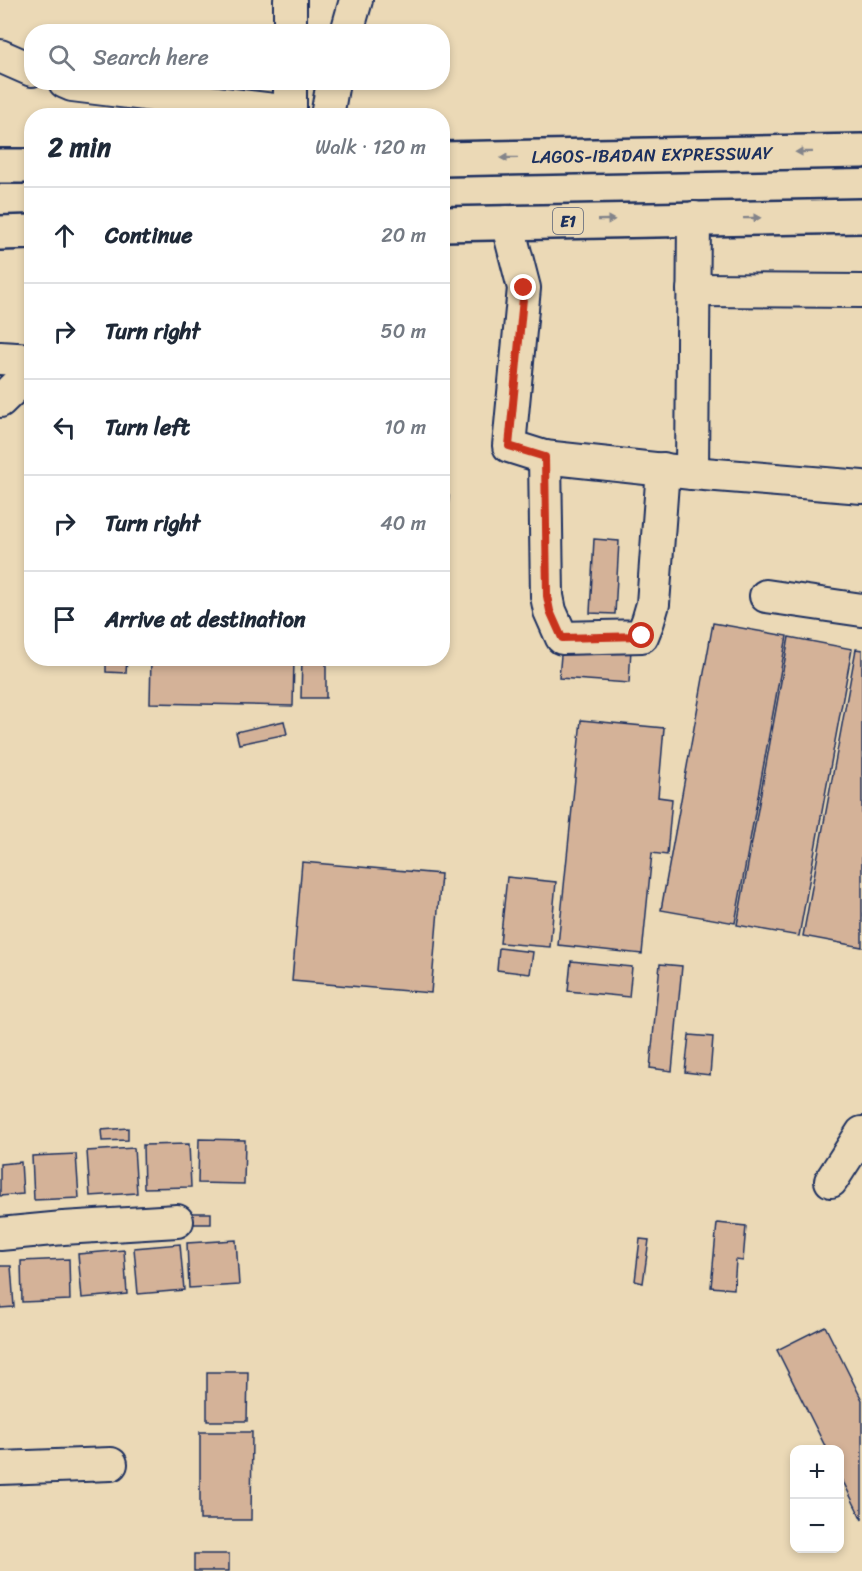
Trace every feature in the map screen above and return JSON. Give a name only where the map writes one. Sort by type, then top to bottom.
[{"type":"highway","name":"LAGOS-IBADAN EXPRESSWAY","points":[[450,159],[862,151]]},
{"type":"highway","points":[[0,166],[24,165]]},
{"type":"highway","name":"E1","points":[[450,224],[862,216]]},
{"type":"highway","points":[[0,233],[24,232]]},
{"type":"street","points":[[290,0],[290,24]]},
{"type":"street","points":[[349,24],[356,0]]},
{"type":"street","points":[[0,56],[24,66]]},
{"type":"street","points":[[133,90],[290,103]]},
{"type":"street","points":[[328,108],[332,90]]},
{"type":"street","points":[[545,457],[547,596],[550,611],[562,638],[642,636],[653,604],[677,471],[693,290],[694,219]]},
{"type":"street","points":[[507,222],[524,288],[509,446],[545,457],[862,487]]},
{"type":"street","points":[[693,290],[862,291]]},
{"type":"street","points":[[0,358],[24,360]]},
{"type":"street","points":[[0,401],[24,378]]},
{"type":"street","points":[[766,597],[862,610]]},
{"type":"street","points":[[831,1181],[862,1133]]},
{"type":"street","points":[[0,1234],[177,1221]]},
{"type":"street","points":[[0,1468],[111,1464]]},
{"type":"building","points":[[594,539],[619,541],[615,614],[590,613]]},
{"type":"building","points":[[713,623],[787,636],[735,923],[661,910]]},
{"type":"building","points":[[789,637],[852,649],[799,936],[737,925]]},
{"type":"building","points":[[562,644],[631,649],[629,683],[559,678]]},
{"type":"building","points":[[856,649],[862,650],[862,947],[803,936]]},
{"type":"building","points":[[106,666],[126,666],[126,673],[106,672]]},
{"type":"building","points":[[151,666],[294,666],[293,706],[150,703]]},
{"type":"building","points":[[302,666],[326,666],[326,698],[301,698]]},
{"type":"building","points":[[581,720],[664,728],[658,797],[672,799],[667,855],[652,853],[642,954],[558,945]]},
{"type":"building","points":[[284,721],[287,734],[239,744],[236,732]]},
{"type":"building","points":[[302,862],[441,874],[431,993],[292,981]]},
{"type":"building","points":[[507,877],[556,882],[550,947],[500,943]]},
{"type":"building","points":[[499,948],[533,952],[530,974],[497,970]]},
{"type":"building","points":[[571,961],[632,967],[629,997],[568,991]]},
{"type":"building","points":[[660,964],[682,966],[672,1071],[650,1068]]},
{"type":"building","points":[[689,1035],[713,1037],[710,1075],[685,1072]]},
{"type":"building","points":[[128,1128],[128,1140],[102,1141],[101,1130]]},
{"type":"building","points":[[199,1139],[245,1140],[244,1184],[198,1183]]},
{"type":"building","points":[[189,1144],[191,1187],[144,1188],[143,1145]]},
{"type":"building","points":[[134,1148],[137,1193],[90,1196],[87,1151]]},
{"type":"building","points":[[76,1154],[79,1198],[34,1200],[32,1156]]},
{"type":"building","points":[[21,1162],[23,1194],[0,1196],[0,1164]]},
{"type":"building","points":[[188,1213],[211,1213],[211,1224],[187,1224]]},
{"type":"building","points":[[717,1223],[746,1226],[743,1261],[736,1260],[734,1289],[711,1287]]},
{"type":"building","points":[[640,1239],[649,1240],[643,1283],[635,1281]]},
{"type":"building","points":[[236,1240],[239,1285],[189,1288],[187,1243]]},
{"type":"building","points":[[180,1244],[184,1290],[138,1294],[134,1248]]},
{"type":"building","points":[[124,1250],[127,1294],[82,1298],[78,1254]]},
{"type":"building","points":[[69,1259],[70,1300],[22,1302],[21,1261]]},
{"type":"building","points":[[0,1266],[11,1266],[14,1307],[0,1308]]},
{"type":"building","points":[[825,1326],[862,1400],[862,1520],[844,1483],[844,1445],[824,1445],[777,1350]]},
{"type":"building","points":[[207,1372],[248,1372],[247,1421],[207,1421]]},
{"type":"building","points":[[200,1432],[252,1432],[251,1520],[200,1520]]},
{"type":"building","points":[[194,1554],[229,1554],[229,1571],[194,1571]]},
{"type":"route","points":[[524,288],[509,446],[545,457],[547,596],[550,611],[562,638],[642,636]]}]
